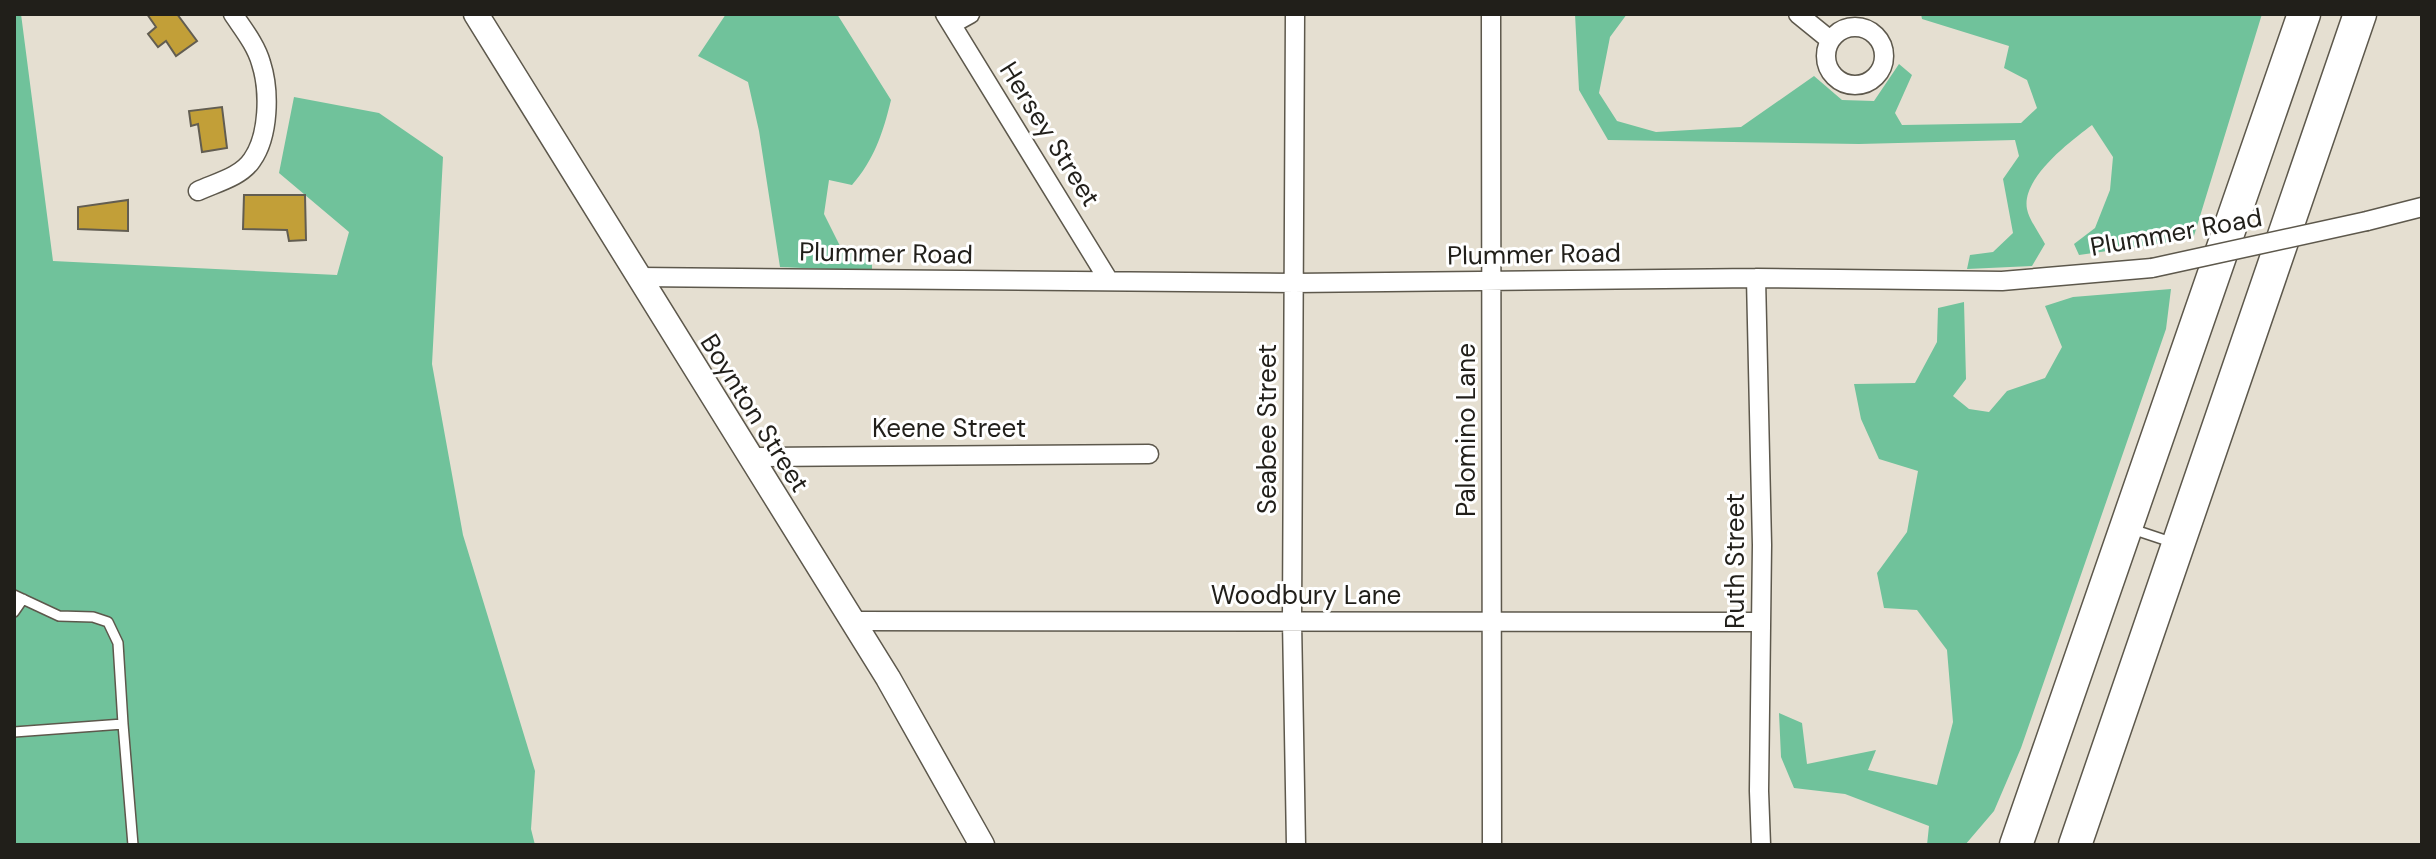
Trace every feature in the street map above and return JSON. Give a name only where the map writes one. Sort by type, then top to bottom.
[{"type":"highway","points":[[2016,845],[2304,14]]},
{"type":"highway","points":[[2075,845],[2360,14]]},
{"type":"street","points":[[198,191],[235,175],[251,162],[264,123],[265,81],[261,61],[233,14]]},
{"type":"street","name":"Boynton Street","points":[[476,14],[921,733],[982,845]]},
{"type":"street","points":[[948,19],[970,14]]},
{"type":"street","name":"Seabee Street","points":[[1295,14],[1292,621],[1296,845]]},
{"type":"street","name":"Palomino Lane","points":[[1491,14],[1492,845]]},
{"type":"street","points":[[1798,14],[1830,40]]},
{"type":"street","name":"Hersey Street","points":[[948,19],[1109,281]]},
{"type":"street","name":"Plummer Road","points":[[639,277],[1294,283],[1756,278],[2002,281],[2152,268],[2422,207]]},
{"type":"street","name":"Ruth Street","points":[[1756,278],[1761,845]]},
{"type":"street","name":"Keene Street","points":[[749,457],[1149,454]]},
{"type":"street","name":"Woodbury Lane","points":[[852,621],[1761,622]]},
{"type":"lane","points":[[2125,527],[2179,544]]},
{"type":"lane","points":[[14,612],[18,597],[59,616],[93,617],[108,622],[118,643],[133,845]]},
{"type":"lane","points":[[14,732],[123,724]]},
{"type":"green space","points":[[14,14],[21,14],[53,261],[337,275],[349,232],[279,173],[294,97],[379,113],[443,157],[432,364],[463,535],[535,771],[531,829],[535,845],[14,845]]},
{"type":"green space","points":[[726,14],[837,14],[891,100],[877,146],[860,176],[852,185],[829,180],[824,214],[841,248],[872,249],[872,271],[780,267],[759,131],[748,82],[698,56]]},
{"type":"green space","points":[[1575,14],[1627,14],[1610,37],[1599,93],[1617,121],[1656,132],[1741,127],[1814,76],[1842,100],[1874,101],[1899,64],[1912,75],[1895,113],[1902,125],[2021,123],[2037,108],[2027,80],[2004,68],[2009,46],[1922,19],[1921,14],[2262,14],[2193,239],[2079,255],[2074,244],[2095,228],[2110,190],[2113,157],[2092,125],[2049,161],[2032,185],[2027,197],[2027,209],[2045,244],[2032,266],[1967,269],[1970,255],[1993,252],[2013,233],[2003,179],[2019,156],[2015,140],[1859,144],[1608,140],[1579,90]]},
{"type":"green space","points":[[2171,289],[2166,329],[2021,748],[1994,811],[1965,845],[1927,845],[1929,826],[1845,794],[1794,788],[1781,757],[1779,713],[1802,723],[1807,764],[1876,750],[1868,770],[1937,785],[1953,722],[1947,650],[1917,610],[1884,608],[1877,573],[1907,532],[1918,471],[1879,459],[1861,419],[1854,384],[1915,383],[1937,342],[1938,308],[1964,302],[1966,379],[1953,396],[1969,409],[1989,412],[2007,391],[2045,378],[2062,347],[2045,306],[2073,297]]},
{"type":"building","points":[[147,14],[177,14],[197,41],[176,56],[166,41],[158,47],[148,34],[156,27]]},
{"type":"building","points":[[222,107],[227,148],[202,152],[198,124],[191,126],[189,111]]},
{"type":"building","points":[[244,195],[305,195],[306,240],[289,241],[287,230],[243,229]]},
{"type":"building","points":[[128,200],[128,231],[78,229],[78,207]]}]
